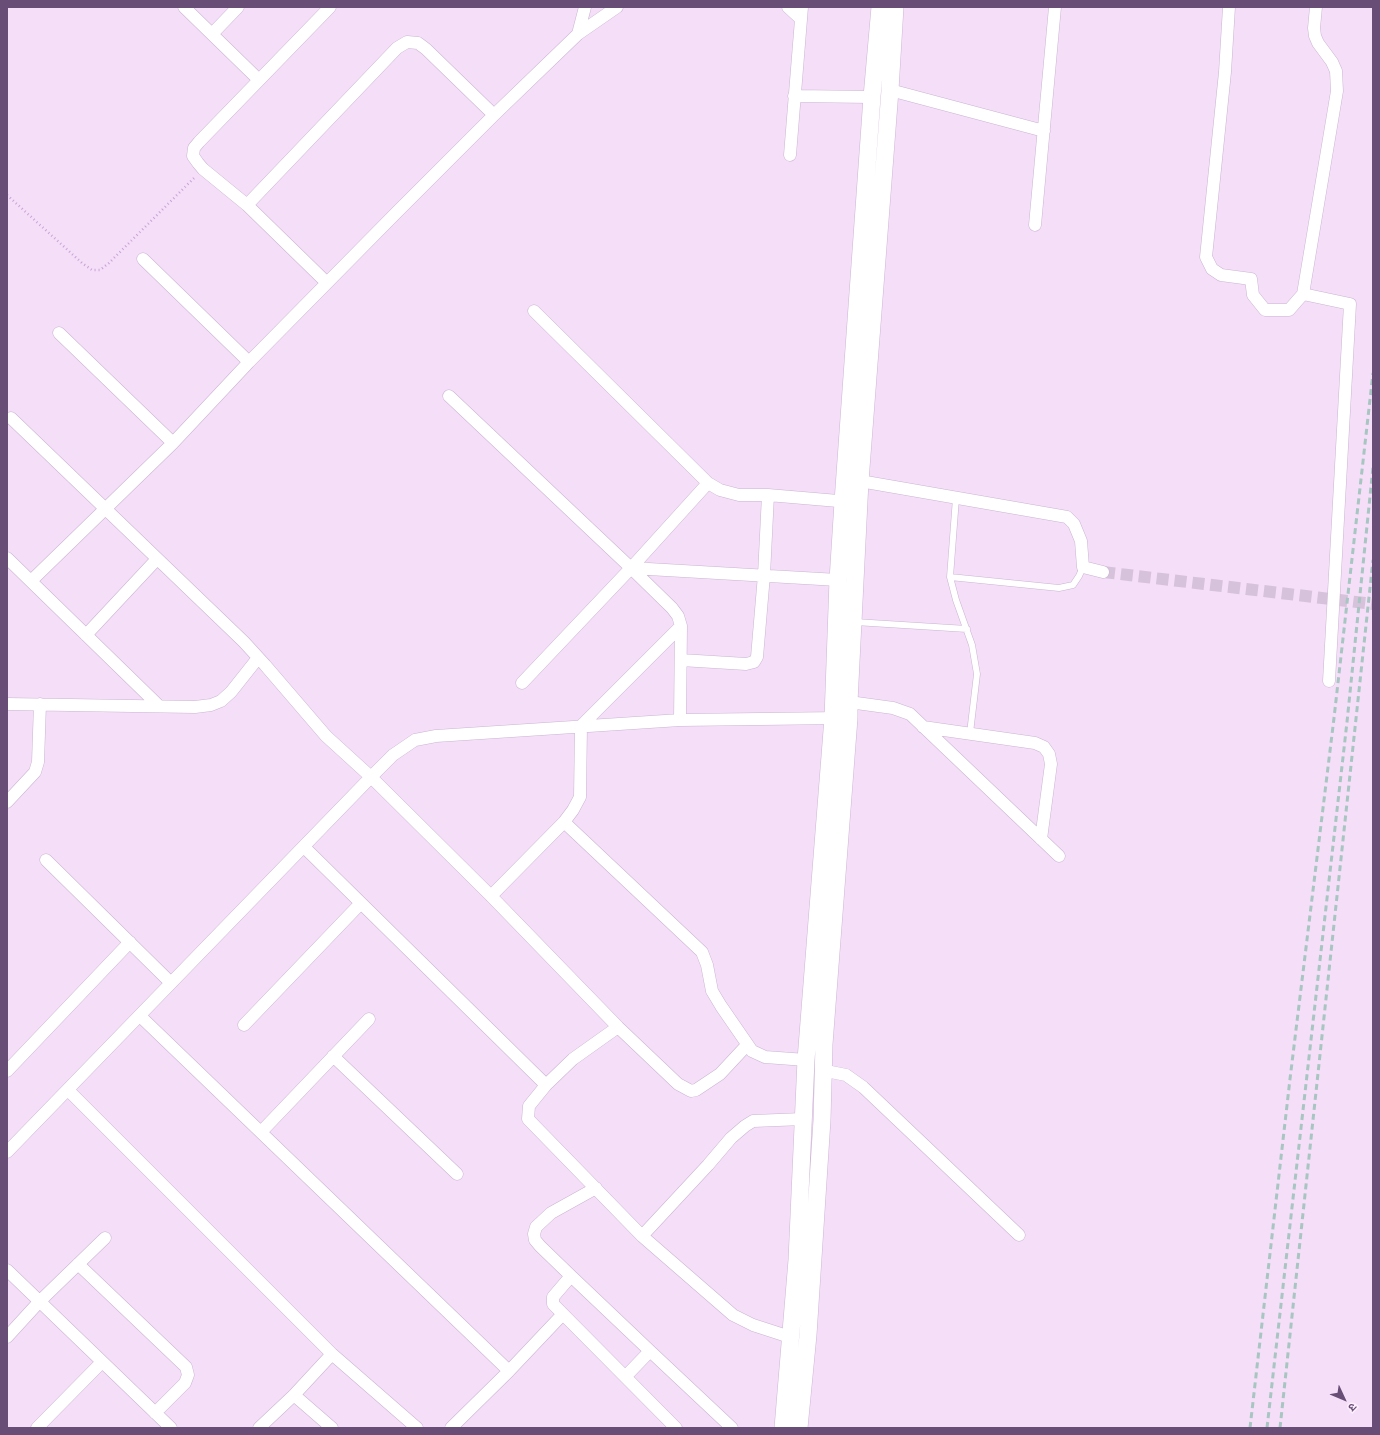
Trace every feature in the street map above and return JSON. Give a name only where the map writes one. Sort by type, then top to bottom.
[{"type":"street","points":[[184,7],[259,80]]},
{"type":"street","points":[[212,34],[238,7]]},
{"type":"street","points":[[327,283],[247,205],[203,169],[193,156],[194,148],[199,142],[330,7]]},
{"type":"street","points":[[578,34],[585,7]]},
{"type":"street","points":[[31,582],[173,443],[249,362],[494,115],[578,34],[617,7]]},
{"type":"street","points":[[788,7],[801,13],[790,155]]},
{"type":"street","points":[[783,1428],[797,1260],[806,1060],[853,622],[851,502],[872,97],[880,7]]},
{"type":"street","points":[[799,1428],[808,1335],[822,1120],[823,1072],[844,713],[838,580],[851,502],[860,482],[895,7]]},
{"type":"street","points":[[1035,225],[1055,7]]},
{"type":"street","points":[[1229,7],[1225,72],[1206,257],[1212,269],[1221,275],[1251,279],[1253,295],[1265,310],[1289,310],[1303,294],[1337,91],[1336,70],[1315,36],[1314,28],[1316,7]]},
{"type":"street","points":[[247,205],[397,48],[407,42],[418,43],[426,49],[494,115]]},
{"type":"street","points":[[890,90],[1044,131]]},
{"type":"street","points":[[794,96],[872,97]]},
{"type":"street","points":[[144,259],[249,362]]},
{"type":"street","points":[[1303,294],[1350,304],[1329,681]]},
{"type":"street","points":[[534,311],[708,483],[720,490],[739,495],[768,495],[851,502]]},
{"type":"street","points":[[59,333],[173,443]]},
{"type":"street","points":[[449,396],[631,568],[672,608],[678,616],[681,626],[680,720]]},
{"type":"street","points":[[11,418],[258,658],[326,736],[371,777],[491,896],[618,1027],[678,1084],[691,1091],[696,1090],[720,1074],[748,1045]]},
{"type":"street","points":[[860,482],[1067,517],[1074,524],[1081,541],[1083,567],[1103,572]]},
{"type":"street","points":[[522,683],[631,568],[708,483]]},
{"type":"street","points":[[681,660],[746,664],[754,662],[757,657],[759,651],[768,495]]},
{"type":"street","points":[[7,558],[158,706]]},
{"type":"street","points":[[86,635],[157,559]]},
{"type":"street","points":[[631,568],[838,580]]},
{"type":"street","points":[[491,896],[564,822],[580,797],[581,726],[681,626]]},
{"type":"street","points":[[10,702],[195,707],[210,705],[221,701],[258,658]]},
{"type":"street","points":[[7,802],[35,772],[38,762],[40,704]]},
{"type":"street","points":[[7,1152],[371,777],[394,755],[415,740],[436,736],[581,726],[844,713],[893,708],[910,714],[1059,856]]},
{"type":"street","points":[[923,727],[1035,743],[1044,747],[1049,754],[1051,764],[1041,839]]},
{"type":"street","points":[[564,822],[702,952],[707,965],[712,991],[752,1051],[765,1058],[806,1060]]},
{"type":"street","points":[[304,846],[546,1085]]},
{"type":"street","points":[[46,860],[171,983]]},
{"type":"street","points":[[244,1025],[361,903]]},
{"type":"street","points":[[7,1071],[130,942]]},
{"type":"street","points":[[140,1016],[509,1370]]},
{"type":"street","points":[[261,1132],[369,1019]]},
{"type":"street","points":[[618,1027],[573,1059],[546,1085],[529,1106],[528,1119],[642,1236],[733,1314],[753,1325],[790,1337]]},
{"type":"street","points":[[333,1056],[458,1174]]},
{"type":"street","points":[[823,1072],[831,1072],[846,1076],[863,1087],[1020,1235]]},
{"type":"street","points":[[68,1090],[332,1354],[417,1428]]},
{"type":"street","points":[[642,1236],[708,1165],[730,1138],[745,1126],[753,1121],[803,1119]]},
{"type":"street","points":[[596,1188],[551,1213],[536,1227],[534,1234],[535,1240],[732,1428]]},
{"type":"street","points":[[7,1337],[105,1238]]},
{"type":"street","points":[[78,1264],[186,1367],[188,1374],[185,1383],[155,1413]]},
{"type":"street","points":[[7,1270],[168,1427]]},
{"type":"street","points":[[571,1276],[553,1297],[553,1304],[676,1428]]},
{"type":"street","points":[[450,1428],[509,1370],[562,1314]]},
{"type":"street","points":[[626,1376],[650,1351]]},
{"type":"street","points":[[259,1428],[294,1395],[332,1354]]},
{"type":"street","points":[[37,1428],[102,1362]]},
{"type":"street","points":[[294,1395],[332,1428]]},
{"type":"lane","points":[[956,498],[950,577],[956,600],[972,645],[977,674],[970,733]]},
{"type":"lane","points":[[950,577],[1059,588],[1073,585],[1083,567]]},
{"type":"lane","points":[[853,622],[967,629]]},
{"type":"path","points":[[7,195],[82,263],[92,270],[100,270],[109,263],[203,169]]},
{"type":"shaded area","points":[[7,7],[1373,7],[1373,1428],[7,1428]]},
{"type":"tunnel","points":[[1103,572],[1373,604]]},
{"type":"railway","points":[[1250,1428],[1290,1079],[1334,718],[1373,373]]},
{"type":"railway","points":[[1267,1428],[1347,722],[1373,467]]},
{"type":"railway","points":[[1280,1428],[1373,560]]}]
